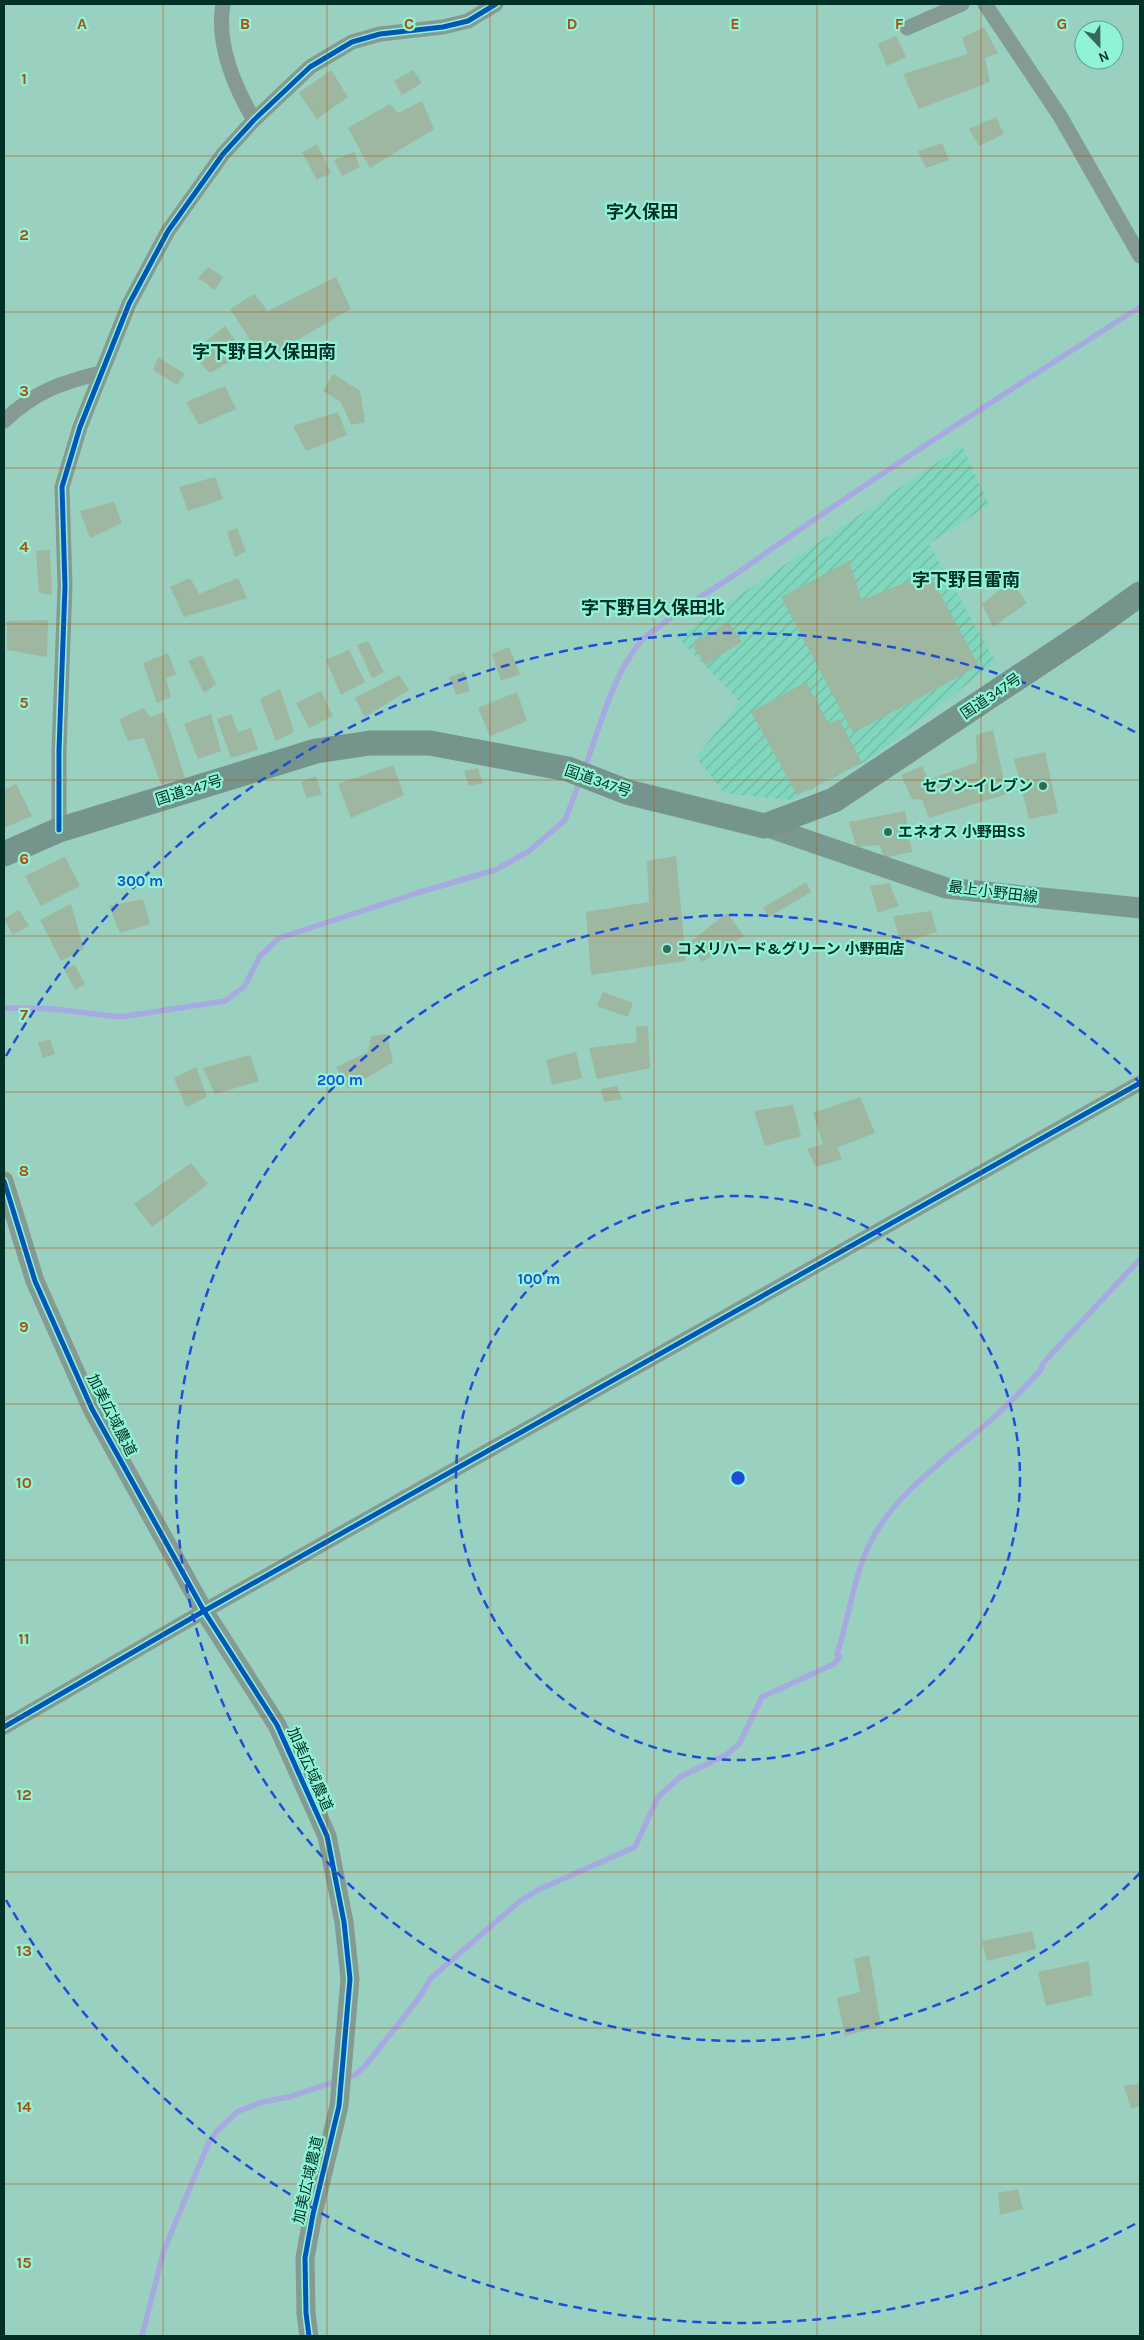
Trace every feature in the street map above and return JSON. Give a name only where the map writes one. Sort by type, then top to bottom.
[{"type":"highway","name":"国道347号","points":[[4,854],[59,830],[316,751],[370,743],[430,743],[568,769],[626,792],[765,826],[834,800],[1094,627],[1140,594]]},
{"type":"main road","name":"最上小野田線","points":[[765,826],[946,888],[1140,908]]},
{"type":"street","points":[[223,4],[221,34],[228,61],[242,99],[254,120]]},
{"type":"street","points":[[59,830],[59,750],[65,586],[62,487],[80,427],[129,304],[168,231],[224,154],[254,120],[310,68],[352,42],[380,34],[444,27],[468,21],[496,4]]},
{"type":"street","points":[[907,28],[962,4]]},
{"type":"street","points":[[985,4],[1060,116],[1140,256]]},
{"type":"street","points":[[4,421],[33,396],[62,382],[100,373]]},
{"type":"street","points":[[4,1727],[1140,1083]]},
{"type":"street","name":"加美広域農道","points":[[4,1180],[35,1281],[92,1409],[204,1612],[277,1725],[327,1836],[344,1922],[350,1979],[338,2106],[312,2214],[305,2258],[306,2313],[309,2336]]},
{"type":"shaded area","points":[[962,446],[989,505],[929,544],[996,662],[870,759],[791,800],[724,793],[696,757],[740,702],[677,637]]},
{"type":"building","points":[[984,27],[998,53],[985,58],[990,82],[919,109],[903,74],[968,54],[962,38]]},
{"type":"building","points":[[896,36],[906,57],[887,66],[878,44]]},
{"type":"building","points":[[331,70],[348,97],[317,119],[299,93]]},
{"type":"building","points":[[413,70],[422,83],[402,95],[394,81]]},
{"type":"building","points":[[422,101],[434,129],[370,168],[348,128],[390,104],[398,113]]},
{"type":"building","points":[[996,117],[1004,134],[979,146],[969,129]]},
{"type":"building","points":[[942,143],[949,160],[926,168],[918,151]]},
{"type":"building","points":[[317,144],[331,173],[317,180],[302,152]]},
{"type":"building","points":[[354,152],[360,167],[342,176],[334,160]]},
{"type":"building","points":[[208,267],[223,277],[215,290],[198,278]]},
{"type":"building","points":[[336,277],[351,309],[276,352],[270,344],[256,349],[230,309],[254,294],[268,311]]},
{"type":"building","points":[[225,326],[244,353],[210,373],[191,354]]},
{"type":"building","points":[[158,357],[185,374],[177,385],[153,370]]},
{"type":"building","points":[[333,374],[360,391],[365,422],[351,425],[341,402],[323,391]]},
{"type":"building","points":[[225,386],[236,409],[199,425],[186,402]]},
{"type":"building","points":[[338,412],[347,435],[306,451],[293,426]]},
{"type":"building","points":[[215,477],[223,499],[188,511],[179,487]]},
{"type":"building","points":[[114,502],[122,523],[90,538],[80,511]]},
{"type":"building","points":[[237,528],[246,551],[235,557],[227,532]]},
{"type":"building","points":[[50,550],[52,595],[39,593],[36,551]]},
{"type":"building","points":[[849,561],[862,600],[929,573],[979,666],[853,733],[781,597]]},
{"type":"building","points":[[190,578],[199,594],[238,578],[247,598],[184,617],[170,587]]},
{"type":"building","points":[[1011,581],[1027,603],[993,627],[982,604]]},
{"type":"building","points":[[48,620],[47,657],[7,650],[7,621]]},
{"type":"building","points":[[728,622],[742,642],[705,665],[692,644]]},
{"type":"building","points":[[368,641],[384,672],[372,678],[357,645]]},
{"type":"building","points":[[509,647],[520,674],[501,681],[492,654]]},
{"type":"building","points":[[349,650],[365,682],[341,695],[326,660]]},
{"type":"building","points":[[168,653],[176,674],[166,678],[171,697],[157,703],[143,663]]},
{"type":"building","points":[[202,655],[216,684],[204,693],[188,661]]},
{"type":"building","points":[[464,672],[470,691],[456,695],[449,677]]},
{"type":"building","points":[[399,675],[409,690],[365,717],[355,698]]},
{"type":"building","points":[[806,682],[829,724],[839,719],[862,763],[797,795],[751,712]]},
{"type":"building","points":[[280,689],[294,732],[276,741],[260,699]]},
{"type":"building","points":[[321,691],[333,716],[309,728],[296,703]]},
{"type":"building","points":[[517,692],[527,721],[490,736],[478,708]]},
{"type":"building","points":[[144,708],[150,717],[164,712],[185,778],[161,784],[144,738],[128,741],[119,719]]},
{"type":"building","points":[[211,714],[221,751],[198,759],[184,724]]},
{"type":"building","points":[[231,714],[238,732],[251,728],[258,750],[231,758],[217,719]]},
{"type":"building","points":[[993,730],[1007,794],[929,818],[922,800],[912,799],[901,775],[922,766],[929,780],[977,762],[976,735]]},
{"type":"building","points":[[1045,752],[1058,813],[1029,819],[1014,759]]},
{"type":"building","points":[[393,765],[404,795],[351,818],[338,784]]},
{"type":"building","points":[[478,768],[483,783],[469,786],[464,771]]},
{"type":"building","points":[[316,776],[322,795],[307,798],[301,782]]},
{"type":"building","points":[[16,784],[32,816],[4,828],[4,790]]},
{"type":"building","points":[[905,811],[912,852],[884,858],[880,845],[856,847],[849,822]]},
{"type":"building","points":[[676,856],[686,961],[591,975],[586,912],[649,902],[647,861]]},
{"type":"building","points":[[65,857],[80,886],[41,906],[25,876]]},
{"type":"building","points":[[806,882],[811,892],[769,917],[763,908]]},
{"type":"building","points":[[889,883],[899,906],[878,913],[870,886]]},
{"type":"building","points":[[143,899],[150,924],[120,933],[109,906]]},
{"type":"building","points":[[71,904],[84,949],[61,961],[40,920]]},
{"type":"building","points":[[19,910],[29,926],[13,935],[4,919]]},
{"type":"building","points":[[931,911],[937,932],[901,943],[893,916]]},
{"type":"building","points":[[727,913],[744,936],[702,962],[690,942]]},
{"type":"building","points":[[75,965],[85,984],[75,990],[64,969]]},
{"type":"building","points":[[603,992],[633,1003],[628,1017],[597,1006]]},
{"type":"building","points":[[648,1026],[650,1068],[597,1079],[589,1048],[637,1042],[636,1027]]},
{"type":"building","points":[[387,1034],[393,1062],[348,1089],[336,1067],[368,1052],[371,1036]]},
{"type":"building","points":[[50,1039],[55,1054],[43,1058],[38,1043]]},
{"type":"building","points":[[576,1052],[582,1078],[552,1085],[546,1060]]},
{"type":"building","points":[[250,1055],[259,1081],[215,1094],[203,1068]]},
{"type":"building","points":[[196,1067],[207,1097],[186,1107],[174,1078]]},
{"type":"building","points":[[617,1086],[622,1099],[604,1102],[601,1089]]},
{"type":"building","points":[[860,1097],[875,1133],[837,1148],[842,1159],[816,1167],[807,1149],[823,1144],[813,1113]]},
{"type":"building","points":[[793,1105],[801,1136],[765,1146],[754,1111]]},
{"type":"building","points":[[191,1163],[208,1184],[152,1227],[134,1204]]},
{"type":"building","points":[[1032,1931],[1036,1949],[987,1961],[982,1941]]},
{"type":"building","points":[[869,1955],[881,2026],[845,2036],[837,1998],[860,1992],[854,1959]]},
{"type":"building","points":[[1089,1961],[1092,1995],[1046,2006],[1038,1972]]},
{"type":"building","points":[[1140,2084],[1140,2106],[1131,2109],[1124,2086]]},
{"type":"building","points":[[1018,2189],[1023,2209],[1000,2215],[998,2193]]},
{"type":"waterway","points":[[584,770],[615,685],[632,654],[646,636],[897,464],[1140,307]]},
{"type":"waterway","points":[[4,1008],[54,1009],[120,1017],[225,1001],[244,987],[260,956],[279,938],[495,870],[529,851],[565,820],[580,781]]},
{"type":"waterway","points":[[142,2336],[164,2250],[209,2142],[217,2131],[237,2112],[262,2102],[289,2097],[355,2075],[366,2065],[419,1998],[431,1978],[520,1901],[540,1889],[635,1847],[658,1797],[680,1777],[726,1755],[739,1744],[762,1697],[834,1664],[840,1656],[837,1654],[855,1585],[869,1545],[879,1526],[907,1493],[1016,1396],[1040,1371],[1044,1362],[1140,1259]]},
{"type":"cycle path","points":[[59,830],[59,750],[65,586],[62,487],[80,427],[129,304],[168,231],[223,154],[254,120],[310,67],[352,42],[380,34],[443,27],[468,21],[496,4]]},
{"type":"cycle path","points":[[4,1727],[204,1611],[1140,1083]]},
{"type":"cycle path","points":[[4,1181],[35,1281],[92,1409],[204,1611],[277,1725],[327,1836],[344,1922],[350,1979],[339,2106],[313,2214],[305,2258],[306,2313],[309,2336]]},
{"type":"place","name":"セブン-イレブン","points":[[1043,786]]},
{"type":"place","name":"エネオス 小野田SS","points":[[888,832]]},
{"type":"place","name":"コメリハード&グリーン 小野田店","points":[[667,949]]},
{"type":"district","name":"字久保田","points":[[642,212]]},
{"type":"district","name":"字下野目久保田南","points":[[264,352]]},
{"type":"district","name":"字下野目雷南","points":[[966,580]]},
{"type":"district","name":"字下野目久保田北","points":[[653,608]]}]
